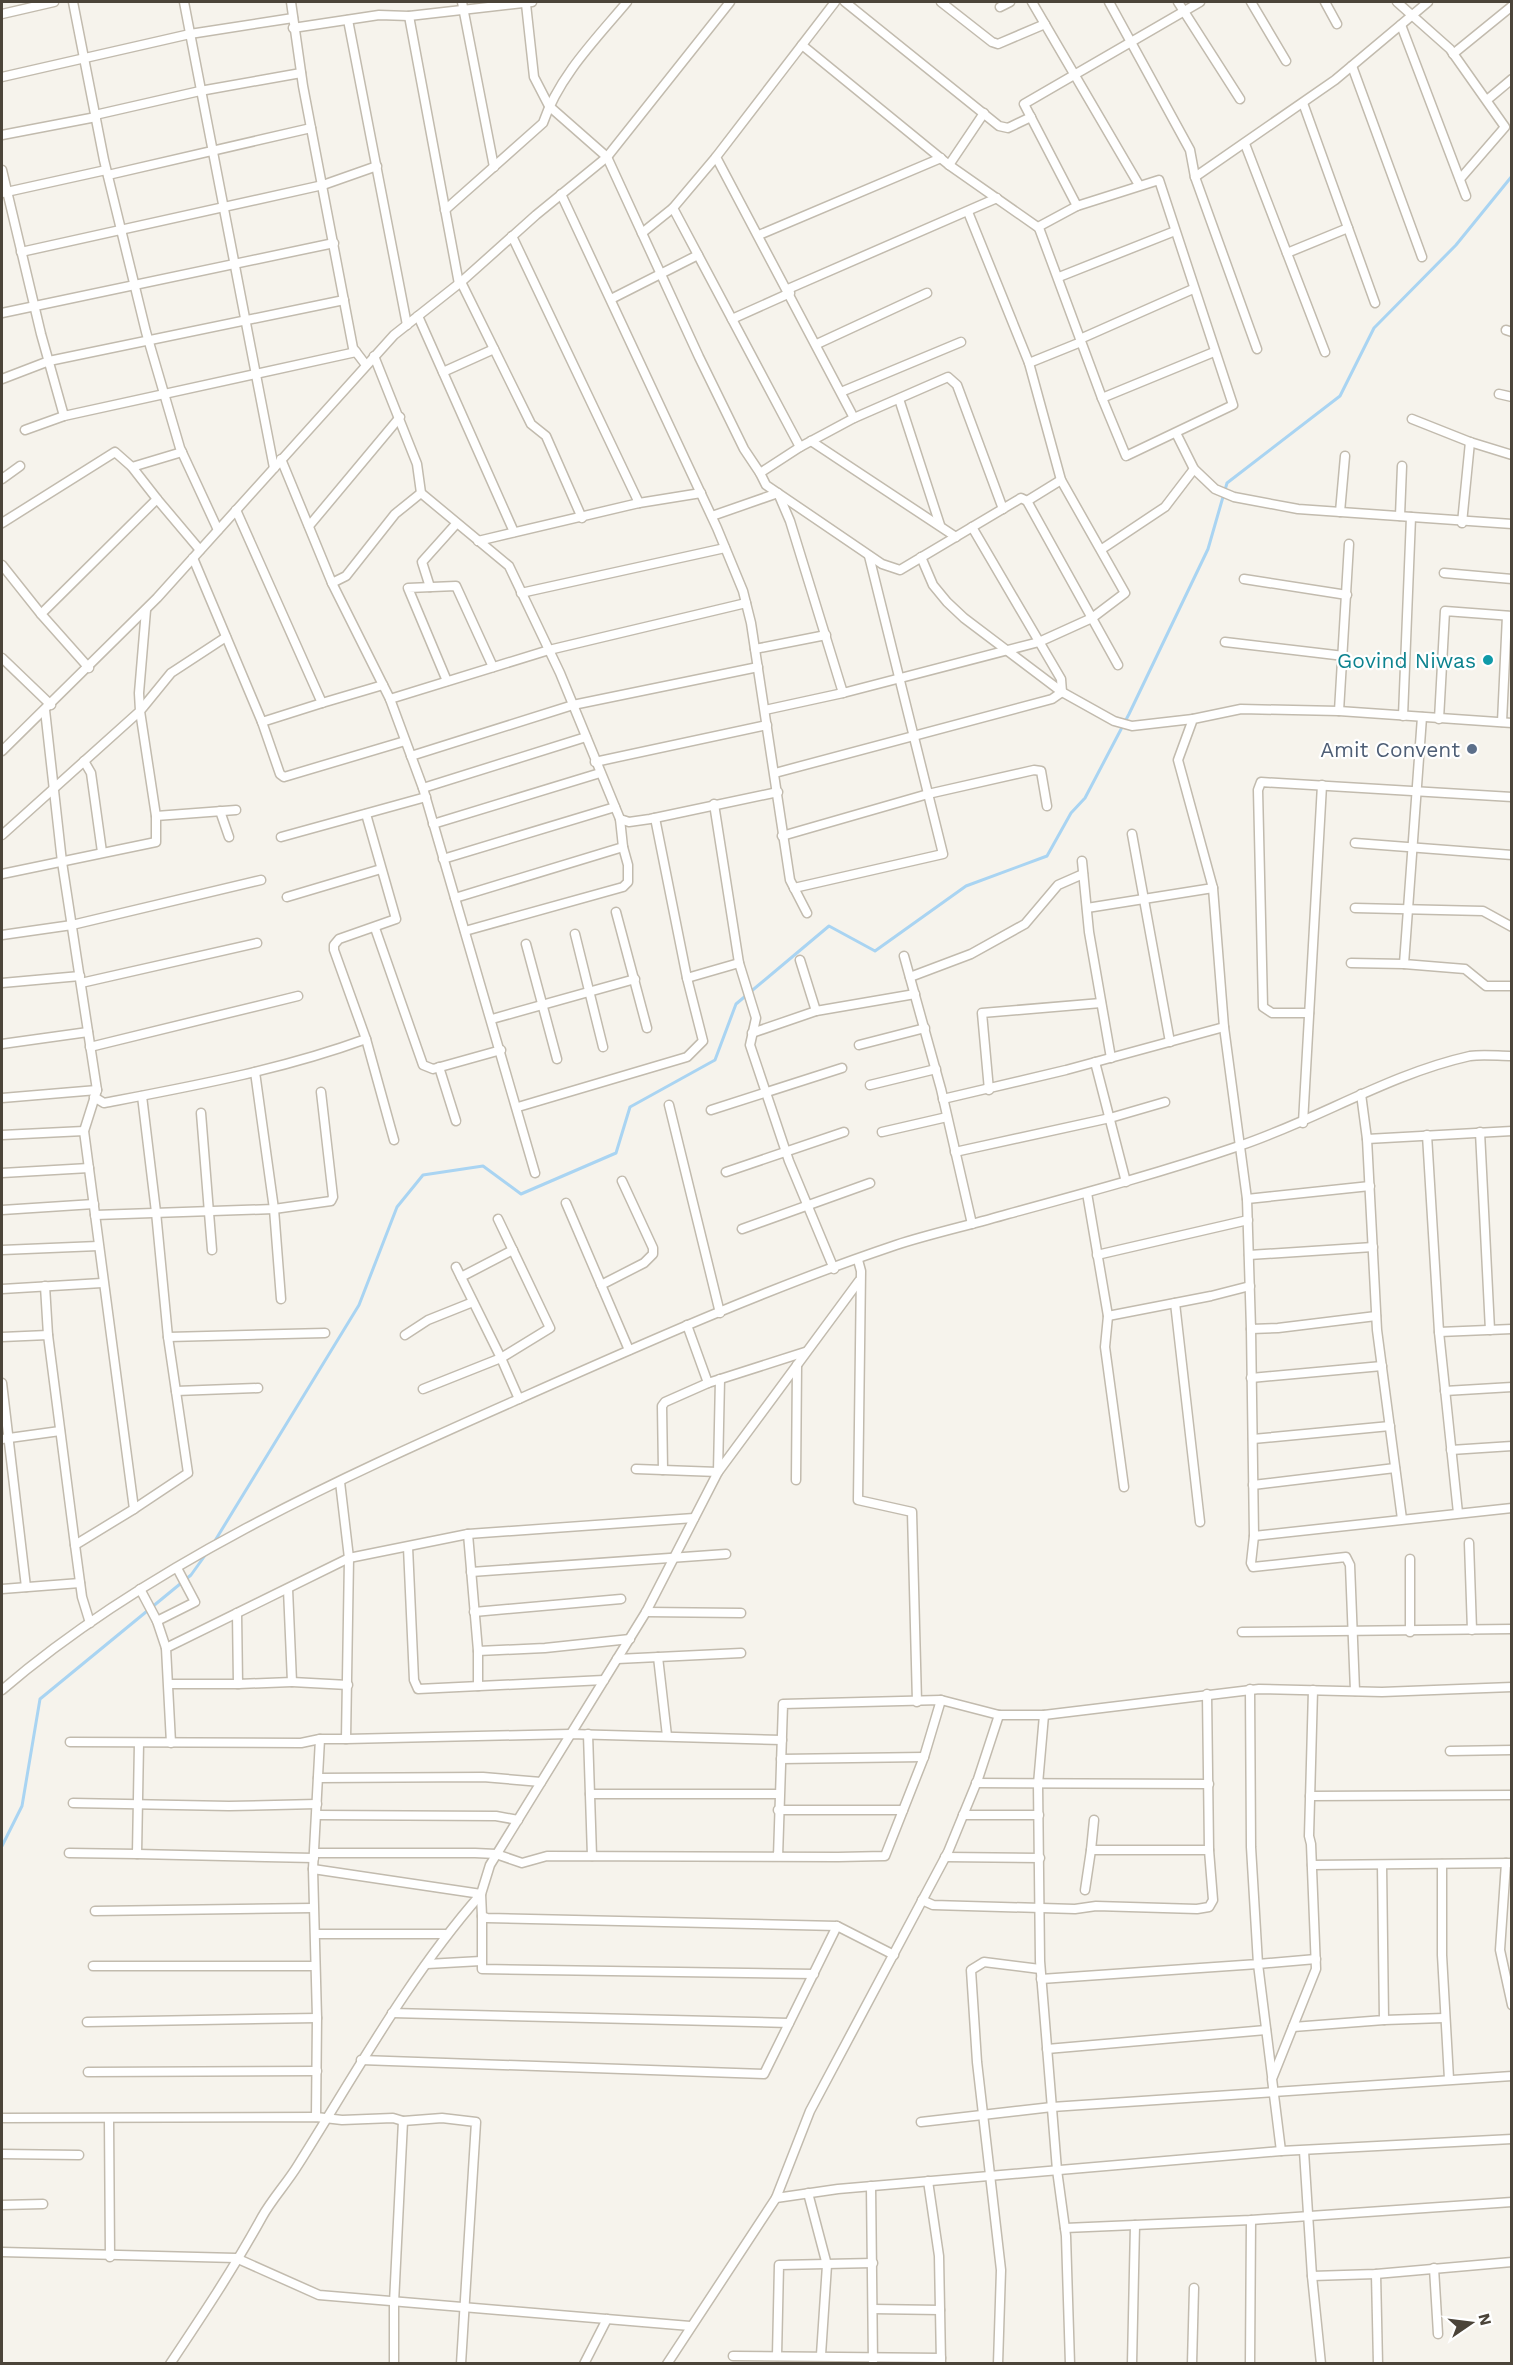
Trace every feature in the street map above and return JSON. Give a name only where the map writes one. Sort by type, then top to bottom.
[{"type":"street","points":[[2,14],[32,4],[54,2]]},
{"type":"street","points":[[73,2],[107,172],[148,341],[182,452],[218,530]]},
{"type":"street","points":[[184,2],[274,468]]},
{"type":"street","points":[[291,2],[293,28],[352,348],[366,365]]},
{"type":"street","points":[[445,210],[543,123],[549,106],[569,72],[627,2]]},
{"type":"street","points":[[3,748],[48,708],[146,609],[374,356],[407,325],[460,283],[561,194],[608,157],[730,2]]},
{"type":"street","points":[[642,233],[673,208],[835,2]]},
{"type":"street","points":[[845,2],[1005,129],[1031,117]]},
{"type":"street","points":[[941,2],[992,42],[998,44],[1045,24]]},
{"type":"street","points":[[1000,7],[1010,2]]},
{"type":"street","points":[[1032,2],[1139,185]]},
{"type":"street","points":[[1108,2],[1190,150],[1195,177],[1257,349]]},
{"type":"street","points":[[1178,2],[1240,99]]},
{"type":"street","points":[[1077,206],[1024,104],[1129,41],[1200,2]]},
{"type":"street","points":[[1251,2],[1287,61]]},
{"type":"street","points":[[1325,2],[1337,24]]},
{"type":"street","points":[[1397,2],[1453,54],[1505,127],[1460,179]]},
{"type":"street","points":[[1195,177],[1303,103],[1352,66],[1428,2]]},
{"type":"street","points":[[293,28],[379,15],[409,16],[463,5],[529,3],[534,77],[549,106],[608,157],[744,449],[766,485],[869,556],[882,564],[900,570],[1021,498],[1027,501],[1118,665]]},
{"type":"street","points":[[463,5],[494,167]]},
{"type":"street","points":[[1453,54],[1512,6]]},
{"type":"street","points":[[409,16],[460,283],[531,424],[546,436],[582,518]]},
{"type":"street","points":[[2,76],[190,34],[293,18]]},
{"type":"street","points":[[348,20],[407,325]]},
{"type":"street","points":[[1401,25],[1466,196]]},
{"type":"street","points":[[802,45],[949,165],[1038,227],[1126,456],[1233,405],[1159,180],[1077,206],[1038,227]]},
{"type":"street","points":[[1352,66],[1422,257]]},
{"type":"street","points":[[2,135],[200,91],[301,73]]},
{"type":"street","points":[[1487,100],[1512,79]]},
{"type":"street","points":[[1303,103],[1375,303]]},
{"type":"street","points":[[949,165],[984,113]]},
{"type":"street","points":[[4,193],[311,128]]},
{"type":"street","points":[[1245,144],[1325,352]]},
{"type":"street","points":[[716,156],[854,418]]},
{"type":"street","points":[[759,235],[941,158]]},
{"type":"street","points":[[21,252],[322,185],[377,166]]},
{"type":"street","points":[[2,170],[4,193],[64,416]]},
{"type":"street","points":[[561,194],[712,516],[746,603],[765,710],[790,880],[807,913]]},
{"type":"street","points":[[732,319],[997,198]]},
{"type":"street","points":[[673,208],[800,447]]},
{"type":"street","points":[[765,710],[900,679],[1039,642],[1092,618],[1125,593],[1061,480],[1029,363],[968,212]]},
{"type":"street","points":[[1287,253],[1347,228]]},
{"type":"street","points":[[1059,277],[1175,231]]},
{"type":"street","points":[[512,236],[639,503]]},
{"type":"street","points":[[2,313],[334,243]]},
{"type":"street","points":[[611,299],[698,255]]},
{"type":"street","points":[[1029,363],[1193,289]]},
{"type":"street","points":[[817,344],[927,293]]},
{"type":"street","points":[[2,379],[49,361],[344,300]]},
{"type":"street","points":[[418,316],[514,532]]},
{"type":"street","points":[[841,392],[961,342]]},
{"type":"street","points":[[443,372],[494,349]]},
{"type":"street","points":[[25,430],[64,416],[165,396],[356,352]]},
{"type":"street","points":[[1102,398],[1214,352]]},
{"type":"street","points":[[374,356],[417,464],[421,493],[509,566],[549,650],[620,819],[623,848],[628,865],[628,882],[623,887],[465,932]]},
{"type":"street","points":[[760,473],[800,447],[854,418],[948,377],[957,385],[1003,509]]},
{"type":"street","points":[[1499,394],[1512,397]]},
{"type":"street","points":[[899,399],[940,525]]},
{"type":"street","points":[[309,526],[400,417]]},
{"type":"street","points":[[1412,419],[1470,442],[1512,455]]},
{"type":"street","points":[[1176,433],[1194,469],[1215,489],[1234,497],[1277,507],[1462,523],[1512,524]]},
{"type":"street","points":[[811,441],[956,537]]},
{"type":"street","points":[[1462,523],[1470,442]]},
{"type":"street","points":[[2,523],[115,452],[132,467],[200,550]]},
{"type":"street","points":[[132,467],[182,452]]},
{"type":"street","points":[[1340,512],[1345,456]]},
{"type":"street","points":[[281,459],[332,583],[390,699],[411,756],[434,824],[492,1019],[535,1173]]},
{"type":"street","points":[[2,479],[20,466]]},
{"type":"street","points":[[1400,516],[1402,466]]},
{"type":"street","points":[[1102,549],[1166,507],[1194,469]]},
{"type":"street","points":[[1027,501],[1061,480]]},
{"type":"street","points":[[332,583],[346,576],[395,514],[421,493]]},
{"type":"street","points":[[478,541],[639,503],[701,493]]},
{"type":"street","points":[[712,516],[778,493]]},
{"type":"street","points":[[778,493],[790,521],[843,693]]},
{"type":"street","points":[[41,614],[157,499]]},
{"type":"street","points":[[236,510],[322,703]]},
{"type":"street","points":[[1403,716],[1411,517]]},
{"type":"street","points":[[430,587],[422,562],[456,524]]},
{"type":"street","points":[[972,527],[1061,679],[1062,692]]},
{"type":"street","points":[[1339,711],[1349,544]]},
{"type":"street","points":[[521,593],[725,548]]},
{"type":"street","points":[[794,888],[943,854],[869,556]]},
{"type":"street","points":[[921,557],[933,585],[946,602],[964,618],[1062,692],[1114,721],[1132,726],[1193,719],[1241,709],[1339,711],[1512,723]]},
{"type":"street","points":[[193,558],[262,722],[280,774],[284,777],[405,741]]},
{"type":"street","points":[[2,565],[41,614],[89,668]]},
{"type":"street","points":[[1444,573],[1512,579]]},
{"type":"street","points":[[1244,579],[1347,594]]},
{"type":"street","points":[[447,681],[408,588],[456,586],[493,667]]},
{"type":"street","points":[[390,699],[549,650],[746,603]]},
{"type":"street","points":[[2,874],[156,842],[156,816],[139,693],[146,609]]},
{"type":"street","points":[[1439,719],[1445,611],[1509,616],[1502,722]]},
{"type":"street","points":[[755,650],[825,635]]},
{"type":"street","points":[[2,835],[140,711],[171,673],[226,637]]},
{"type":"street","points":[[1225,642],[1344,656]]},
{"type":"street","points":[[2,658],[48,708],[62,862],[96,1094],[84,1131],[102,1283],[134,1509]]},
{"type":"street","points":[[411,756],[573,705],[758,667]]},
{"type":"street","points":[[262,722],[383,686]]},
{"type":"street","points":[[775,773],[1052,699],[1062,692]]},
{"type":"street","points":[[1404,964],[1422,717]]},
{"type":"street","points":[[1193,719],[1178,760],[1213,888],[1224,1027],[1247,1199],[1254,1536],[1251,1563],[1253,1568],[1346,1557],[1350,1565],[1355,1691]]},
{"type":"street","points":[[595,762],[767,725]]},
{"type":"street","points":[[282,837],[366,814],[586,737]]},
{"type":"street","points":[[84,761],[91,773],[102,852]]},
{"type":"street","points":[[782,836],[928,795],[1034,770],[1041,771],[1047,806]]},
{"type":"street","points":[[434,824],[600,773]]},
{"type":"street","points":[[1309,1013],[1272,1013],[1263,1007],[1258,790],[1264,781],[1512,797]]},
{"type":"street","points":[[1303,1123],[1322,785]]},
{"type":"street","points":[[620,819],[629,822],[655,818],[778,792]]},
{"type":"street","points":[[714,804],[739,963],[756,1018],[750,1046],[787,1154],[834,1269]]},
{"type":"street","points":[[444,859],[615,807]]},
{"type":"street","points":[[156,816],[236,810]]},
{"type":"street","points":[[220,811],[229,837]]},
{"type":"street","points":[[366,814],[396,917],[394,921],[339,939],[334,945],[366,1039],[394,1140]]},
{"type":"street","points":[[518,1107],[687,1058],[703,1041],[687,978],[655,818]]},
{"type":"street","points":[[1132,834],[1170,1042]]},
{"type":"street","points":[[1355,843],[1512,855]]},
{"type":"street","points":[[455,898],[623,848]]},
{"type":"street","points":[[1082,861],[1087,908],[1111,1058]]},
{"type":"street","points":[[287,897],[381,869]]},
{"type":"street","points":[[910,977],[971,954],[1025,924],[1058,885],[1083,874]]},
{"type":"street","points":[[2,935],[72,925],[261,880]]},
{"type":"street","points":[[1087,908],[1213,888]]},
{"type":"street","points":[[1355,908],[1483,911],[1512,927]]},
{"type":"street","points":[[616,912],[647,1028]]},
{"type":"street","points":[[375,928],[420,1062],[428,1068],[439,1067],[501,1050]]},
{"type":"street","points":[[575,934],[603,1047]]},
{"type":"street","points":[[2,983],[80,979],[256,943]]},
{"type":"street","points":[[526,944],[557,1059]]},
{"type":"street","points":[[904,956],[944,1099],[972,1224]]},
{"type":"street","points":[[800,960],[816,1011]]},
{"type":"street","points":[[687,978],[739,963]]},
{"type":"street","points":[[1351,963],[1465,969],[1486,986],[1512,986]]},
{"type":"street","points":[[492,1019],[635,979]]},
{"type":"street","points":[[752,1033],[816,1011],[915,994]]},
{"type":"street","points":[[90,1047],[298,996]]},
{"type":"street","points":[[988,1090],[982,1013],[1101,1003]]},
{"type":"street","points":[[944,1099],[988,1090],[1224,1027]]},
{"type":"street","points":[[859,1045],[924,1028]]},
{"type":"street","points":[[2,1044],[88,1032]]},
{"type":"street","points":[[96,1094],[104,1103],[142,1096],[315,1057],[366,1039]]},
{"type":"street","points":[[2,1690],[45,1653],[140,1589],[179,1571],[218,1545],[340,1482],[519,1399],[687,1325],[897,1245],[1126,1182],[1241,1146],[1303,1123],[1381,1085],[1474,1055],[1512,1056]]},
{"type":"street","points":[[1095,1062],[1126,1182]]},
{"type":"street","points":[[439,1067],[456,1121]]},
{"type":"street","points":[[711,1110],[843,1068]]},
{"type":"street","points":[[870,1085],[936,1069]]},
{"type":"street","points":[[255,1072],[274,1209],[281,1299]]},
{"type":"street","points":[[95,1215],[274,1209],[329,1202],[332,1199],[321,1092]]},
{"type":"street","points":[[2,1098],[96,1094]]},
{"type":"street","points":[[1361,1094],[1367,1139],[1376,1316],[1402,1519]]},
{"type":"street","points":[[75,1545],[188,1473],[168,1336],[142,1096]]},
{"type":"street","points":[[955,1152],[1110,1118],[1165,1102]]},
{"type":"street","points":[[669,1105],[720,1313]]},
{"type":"street","points":[[201,1113],[212,1250]]},
{"type":"street","points":[[882,1132],[947,1117]]},
{"type":"street","points":[[2,1135],[84,1131]]},
{"type":"street","points":[[1367,1139],[1512,1131]]},
{"type":"street","points":[[726,1172],[787,1154],[844,1132]]},
{"type":"street","points":[[1480,1132],[1490,1330]]},
{"type":"street","points":[[1427,1135],[1439,1332],[1458,1513]]},
{"type":"street","points":[[2,1173],[89,1168]]},
{"type":"street","points":[[602,1285],[644,1263],[653,1254],[653,1248],[622,1181]]},
{"type":"street","points":[[742,1229],[870,1183]]},
{"type":"street","points":[[1247,1199],[1370,1186]]},
{"type":"street","points":[[1087,1193],[1108,1316],[1105,1347],[1124,1487]]},
{"type":"street","points":[[566,1203],[629,1350]]},
{"type":"street","points":[[2,1210],[94,1204]]},
{"type":"street","points":[[423,1389],[501,1359],[550,1328],[498,1219]]},
{"type":"street","points":[[1097,1255],[1248,1220]]},
{"type":"street","points":[[2,1250],[98,1246]]},
{"type":"street","points":[[1249,1255],[1373,1247]]},
{"type":"street","points":[[461,1277],[513,1250]]},
{"type":"street","points":[[858,1260],[861,1271],[858,1500],[912,1512],[917,1702]]},
{"type":"street","points":[[456,1267],[519,1399]]},
{"type":"street","points":[[814,1974],[482,1968],[481,1894],[496,1854],[646,1612],[718,1472],[860,1281]]},
{"type":"street","points":[[2,1289],[102,1283]]},
{"type":"street","points":[[45,1286],[48,1335],[80,1583],[90,1623]]},
{"type":"street","points":[[1108,1316],[1250,1286]]},
{"type":"street","points":[[405,1335],[428,1320],[473,1302]]},
{"type":"street","points":[[1175,1303],[1200,1521]]},
{"type":"street","points":[[1251,1329],[1376,1316]]},
{"type":"street","points":[[687,1325],[708,1383]]},
{"type":"street","points":[[1439,1332],[1512,1329]]},
{"type":"street","points":[[168,1336],[325,1333]]},
{"type":"street","points":[[2,1337],[48,1335]]},
{"type":"street","points":[[663,1470],[662,1406],[665,1402],[708,1383],[806,1352]]},
{"type":"street","points":[[796,1480],[797,1365]]},
{"type":"street","points":[[1251,1378],[1382,1366]]},
{"type":"street","points":[[718,1472],[720,1379]]},
{"type":"street","points":[[2,1383],[4,1439],[26,1587]]},
{"type":"street","points":[[1445,1391],[1512,1387]]},
{"type":"street","points":[[176,1391],[258,1388]]},
{"type":"street","points":[[1252,1439],[1390,1426]]},
{"type":"street","points":[[4,1439],[60,1431]]},
{"type":"street","points":[[1451,1450],[1512,1446]]},
{"type":"street","points":[[1253,1485],[1395,1468]]},
{"type":"street","points":[[636,1469],[718,1472]]},
{"type":"street","points":[[340,1482],[349,1558],[346,1739]]},
{"type":"street","points":[[1254,1536],[1339,1529],[1402,1519],[1512,1508]]},
{"type":"street","points":[[166,1648],[349,1558],[468,1534],[694,1518]]},
{"type":"street","points":[[468,1534],[478,1651],[478,1686]]},
{"type":"street","points":[[1469,1543],[1472,1630]]},
{"type":"street","points":[[408,1547],[414,1680],[418,1689],[604,1680]]},
{"type":"street","points":[[471,1572],[726,1554]]},
{"type":"street","points":[[1410,1559],[1410,1632]]},
{"type":"street","points":[[155,1618],[195,1602],[179,1571]]},
{"type":"street","points":[[2,1588],[80,1583]]},
{"type":"street","points":[[140,1589],[155,1618],[166,1648],[171,1743]]},
{"type":"street","points":[[288,1589],[292,1682]]},
{"type":"street","points":[[474,1612],[621,1599]]},
{"type":"street","points":[[646,1612],[741,1613]]},
{"type":"street","points":[[237,1613],[238,1683]]},
{"type":"street","points":[[1242,1632],[1410,1632],[1512,1629]]},
{"type":"street","points":[[478,1651],[545,1648],[630,1639]]},
{"type":"street","points":[[618,1659],[741,1653]]},
{"type":"street","points":[[658,1657],[668,1736]]},
{"type":"street","points":[[169,1684],[292,1682],[348,1685]]},
{"type":"street","points":[[778,1857],[778,1794],[783,1704],[941,1700],[999,1715],[1044,1715],[1250,1689],[1355,1691],[1512,1687]]},
{"type":"street","points":[[1250,1689],[1251,1847],[1258,1964],[1281,2151]]},
{"type":"street","points":[[1272,2079],[1316,1969],[1309,1836],[1312,1690]]},
{"type":"street","points":[[922,1900],[933,1905],[1075,1909],[1096,1906],[1197,1910],[1209,1907],[1213,1900],[1209,1850],[1207,1694]]},
{"type":"street","points":[[69,1853],[314,1856],[496,1854],[522,1863],[547,1856],[885,1856],[924,1757],[941,1700]]},
{"type":"street","points":[[667,2364],[776,2198],[810,2111],[945,1857],[976,1783],[999,1715]]},
{"type":"street","points":[[1044,1715],[1038,1784],[1041,1974],[1057,2170],[1065,2228],[1070,2364]]},
{"type":"street","points":[[70,1742],[301,1743],[320,1739],[570,1734],[782,1740]]},
{"type":"street","points":[[588,1734],[591,1856]]},
{"type":"street","points":[[320,1739],[313,1869],[317,2071],[321,2118]]},
{"type":"street","points":[[137,1854],[139,1743]]},
{"type":"street","points":[[1450,1751],[1512,1750]]},
{"type":"street","points":[[781,1759],[924,1757]]},
{"type":"street","points":[[318,1778],[483,1777],[541,1782]]},
{"type":"street","points":[[976,1783],[1209,1784]]},
{"type":"street","points":[[590,1794],[778,1794]]},
{"type":"street","points":[[1310,1796],[1512,1796]]},
{"type":"street","points":[[73,1803],[317,1804]]},
{"type":"street","points":[[778,1810],[903,1810]]},
{"type":"street","points":[[317,1815],[496,1816],[518,1820]]},
{"type":"street","points":[[963,1815],[1039,1815]]},
{"type":"street","points":[[1085,1890],[1094,1820]]},
{"type":"street","points":[[1091,1850],[1209,1850]]},
{"type":"street","points":[[945,1857],[1040,1858]]},
{"type":"street","points":[[1312,1865],[1509,1863],[1500,1950],[1512,2005]]},
{"type":"street","points":[[1382,1864],[1384,2020]]},
{"type":"street","points":[[1442,1864],[1444,2018],[1449,2079]]},
{"type":"street","points":[[313,1869],[481,1894]]},
{"type":"street","points":[[170,2364],[228,2277],[236,2258],[321,2118],[428,1964],[445,1934],[481,1894]]},
{"type":"street","points":[[95,1911],[314,1908]]},
{"type":"street","points":[[482,1916],[837,1926],[894,1955]]},
{"type":"street","points":[[361,2060],[764,2074],[837,1926]]},
{"type":"street","points":[[316,1934],[445,1934]]},
{"type":"street","points":[[998,2364],[1001,2270],[983,2115],[971,1970],[984,1962],[1041,1974],[1258,1964],[1316,1959]]},
{"type":"street","points":[[428,1964],[481,1961]]},
{"type":"street","points":[[93,1966],[315,1966]]},
{"type":"street","points":[[392,2013],[789,2024]]},
{"type":"street","points":[[87,2022],[317,2018]]},
{"type":"street","points":[[1293,2027],[1444,2018]]},
{"type":"street","points":[[1047,2049],[1266,2030]]},
{"type":"street","points":[[88,2072],[317,2071]]},
{"type":"street","points":[[921,2122],[1052,2108],[1512,2076]]},
{"type":"street","points":[[2,2118],[393,2118],[403,2121],[442,2118],[476,2122],[461,2364]]},
{"type":"street","points":[[109,2119],[110,2257]]},
{"type":"street","points":[[394,2364],[394,2303],[403,2121]]},
{"type":"street","points":[[776,2198],[871,2186],[1281,2151],[1512,2139]]},
{"type":"street","points":[[1304,2151],[1312,2276],[1321,2364]]},
{"type":"street","points":[[2,2154],[79,2155]]},
{"type":"street","points":[[733,2356],[821,2355],[873,2361],[941,2361],[939,2256],[928,2181]]},
{"type":"street","points":[[871,2186],[873,2361]]},
{"type":"street","points":[[808,2193],[827,2265],[821,2355]]},
{"type":"street","points":[[1065,2228],[1308,2217],[1512,2202]]},
{"type":"street","points":[[2,2205],[43,2204]]},
{"type":"street","points":[[1250,2364],[1251,2220]]},
{"type":"street","points":[[1132,2364],[1135,2225]]},
{"type":"street","points":[[2,2252],[110,2257],[236,2258],[319,2295],[690,2326]]},
{"type":"street","points":[[1312,2276],[1376,2274],[1512,2262]]},
{"type":"street","points":[[777,2356],[779,2265],[873,2263]]},
{"type":"street","points":[[1434,2268],[1438,2334]]},
{"type":"street","points":[[1376,2274],[1378,2364]]},
{"type":"street","points":[[1192,2364],[1194,2288]]},
{"type":"street","points":[[873,2309],[940,2310]]},
{"type":"street","points":[[584,2364],[607,2319]]},
{"type":"waterway","points":[[213,1544],[359,1305],[397,1207],[423,1175],[483,1166],[521,1194],[616,1153],[630,1107],[715,1060],[736,1004],[829,926],[875,951],[966,886],[1047,856],[1071,813],[1085,798],[1129,714],[1208,549],[1227,483],[1340,396],[1374,328],[1456,245],[1512,176]]},
{"type":"waterway","points":[[2,1846],[22,1806],[40,1699],[191,1575],[206,1554]]},
{"type":"place","name":"Govind Niwas","points":[[1488,660]]},
{"type":"place","name":"Amit Convent","points":[[1472,749]]}]
